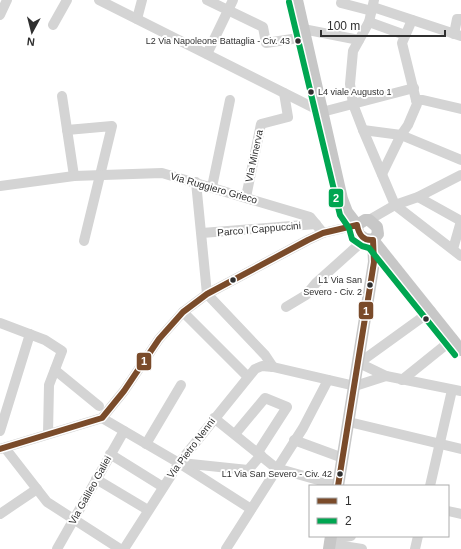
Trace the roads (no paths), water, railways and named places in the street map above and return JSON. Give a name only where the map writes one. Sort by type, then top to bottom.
[{"type":"main road","points":[[297,0],[322,112],[347,212],[431,311],[461,350]]},
{"type":"main road","points":[[339,485],[374,262],[366,234],[360,222],[369,220]]},
{"type":"street","points":[[0,15],[7,0]]},
{"type":"street","points":[[53,25],[67,0]]},
{"type":"street","points":[[99,0],[322,112],[414,88]]},
{"type":"street","points":[[137,19],[142,0]]},
{"type":"street","points":[[207,0],[263,27],[266,43],[304,33],[359,40]]},
{"type":"street","points":[[207,54],[233,0]]},
{"type":"street","points":[[342,0],[341,3],[373,6],[458,35],[457,19],[461,19]]},
{"type":"street","points":[[373,6],[369,22],[352,52],[350,84],[353,104],[395,205],[457,252],[461,221],[418,196]]},
{"type":"street","points":[[382,174],[401,135],[408,125],[417,104],[402,43],[412,20]]},
{"type":"street","points":[[369,22],[405,35]]},
{"type":"street","name":"VIa Minerva","points":[[246,197],[261,124],[288,117],[284,93]]},
{"type":"street","points":[[62,96],[74,176]]},
{"type":"street","points":[[212,187],[230,100]]},
{"type":"street","points":[[416,100],[423,100],[461,109]]},
{"type":"street","points":[[67,130],[112,126],[84,241]]},
{"type":"street","points":[[362,128],[401,135],[461,160]]},
{"type":"street","name":"Via Ruggiero Grieco","points":[[0,186],[74,176],[162,173],[310,217],[323,234]]},
{"type":"street","points":[[369,220],[395,205],[418,196],[461,175]]},
{"type":"street","points":[[196,182],[207,294],[265,355],[274,367],[355,386],[386,376]]},
{"type":"street","points":[[338,229],[347,212]]},
{"type":"street","points":[[286,307],[306,295],[316,283],[366,234],[382,212]]},
{"type":"street","name":"Parco I Cappuccini","points":[[202,233],[316,224]]},
{"type":"street","points":[[120,549],[47,502],[2,448],[102,418],[124,391],[159,339],[183,312],[207,294],[323,234],[338,229],[366,234]]},
{"type":"street","points":[[430,485],[439,444],[457,391],[386,376],[359,363],[431,311]]},
{"type":"street","points":[[183,312],[248,376]]},
{"type":"street","points":[[0,323],[45,340],[62,351],[49,385],[48,434]]},
{"type":"street","points":[[0,431],[30,334]]},
{"type":"street","points":[[402,380],[453,339]]},
{"type":"street","name":"Via Pietro Nenni","points":[[124,549],[179,463],[248,376],[258,367],[274,367]]},
{"type":"street","points":[[55,370],[99,406]]},
{"type":"street","points":[[225,548],[303,428],[328,380]]},
{"type":"street","points":[[146,444],[181,385]]},
{"type":"street","points":[[179,463],[248,470],[287,407],[264,398],[235,434]]},
{"type":"street","points":[[102,418],[179,463],[251,509]]},
{"type":"street","points":[[214,418],[276,468],[336,485]]},
{"type":"street","points":[[349,422],[461,449]]},
{"type":"street","name":"Via Galileo Galiei","points":[[56,549],[124,430]]},
{"type":"street","points":[[294,440],[343,458]]},
{"type":"street","points":[[110,454],[163,487]]},
{"type":"street","points":[[96,479],[148,510]]},
{"type":"street","points":[[0,514],[37,489]]},
{"type":"street","points":[[449,511],[461,513]]},
{"type":"street","points":[[330,542],[348,537]]},
{"type":"street","points":[[415,549],[418,537]]},
{"type":"street","points":[[330,542],[362,549]]},
{"type":"place","name":"L2 Via Napoleone Battaglia - Civ. 43","points":[[298,41]]},
{"type":"place","name":"L4 viale Augusto 1","points":[[311,92]]},
{"type":"place","name":"L1 Via San Severo - Civ. 2","points":[[370,285]]},
{"type":"place","name":"L1 Via San Severo - Civ. 42","points":[[340,474]]}]
